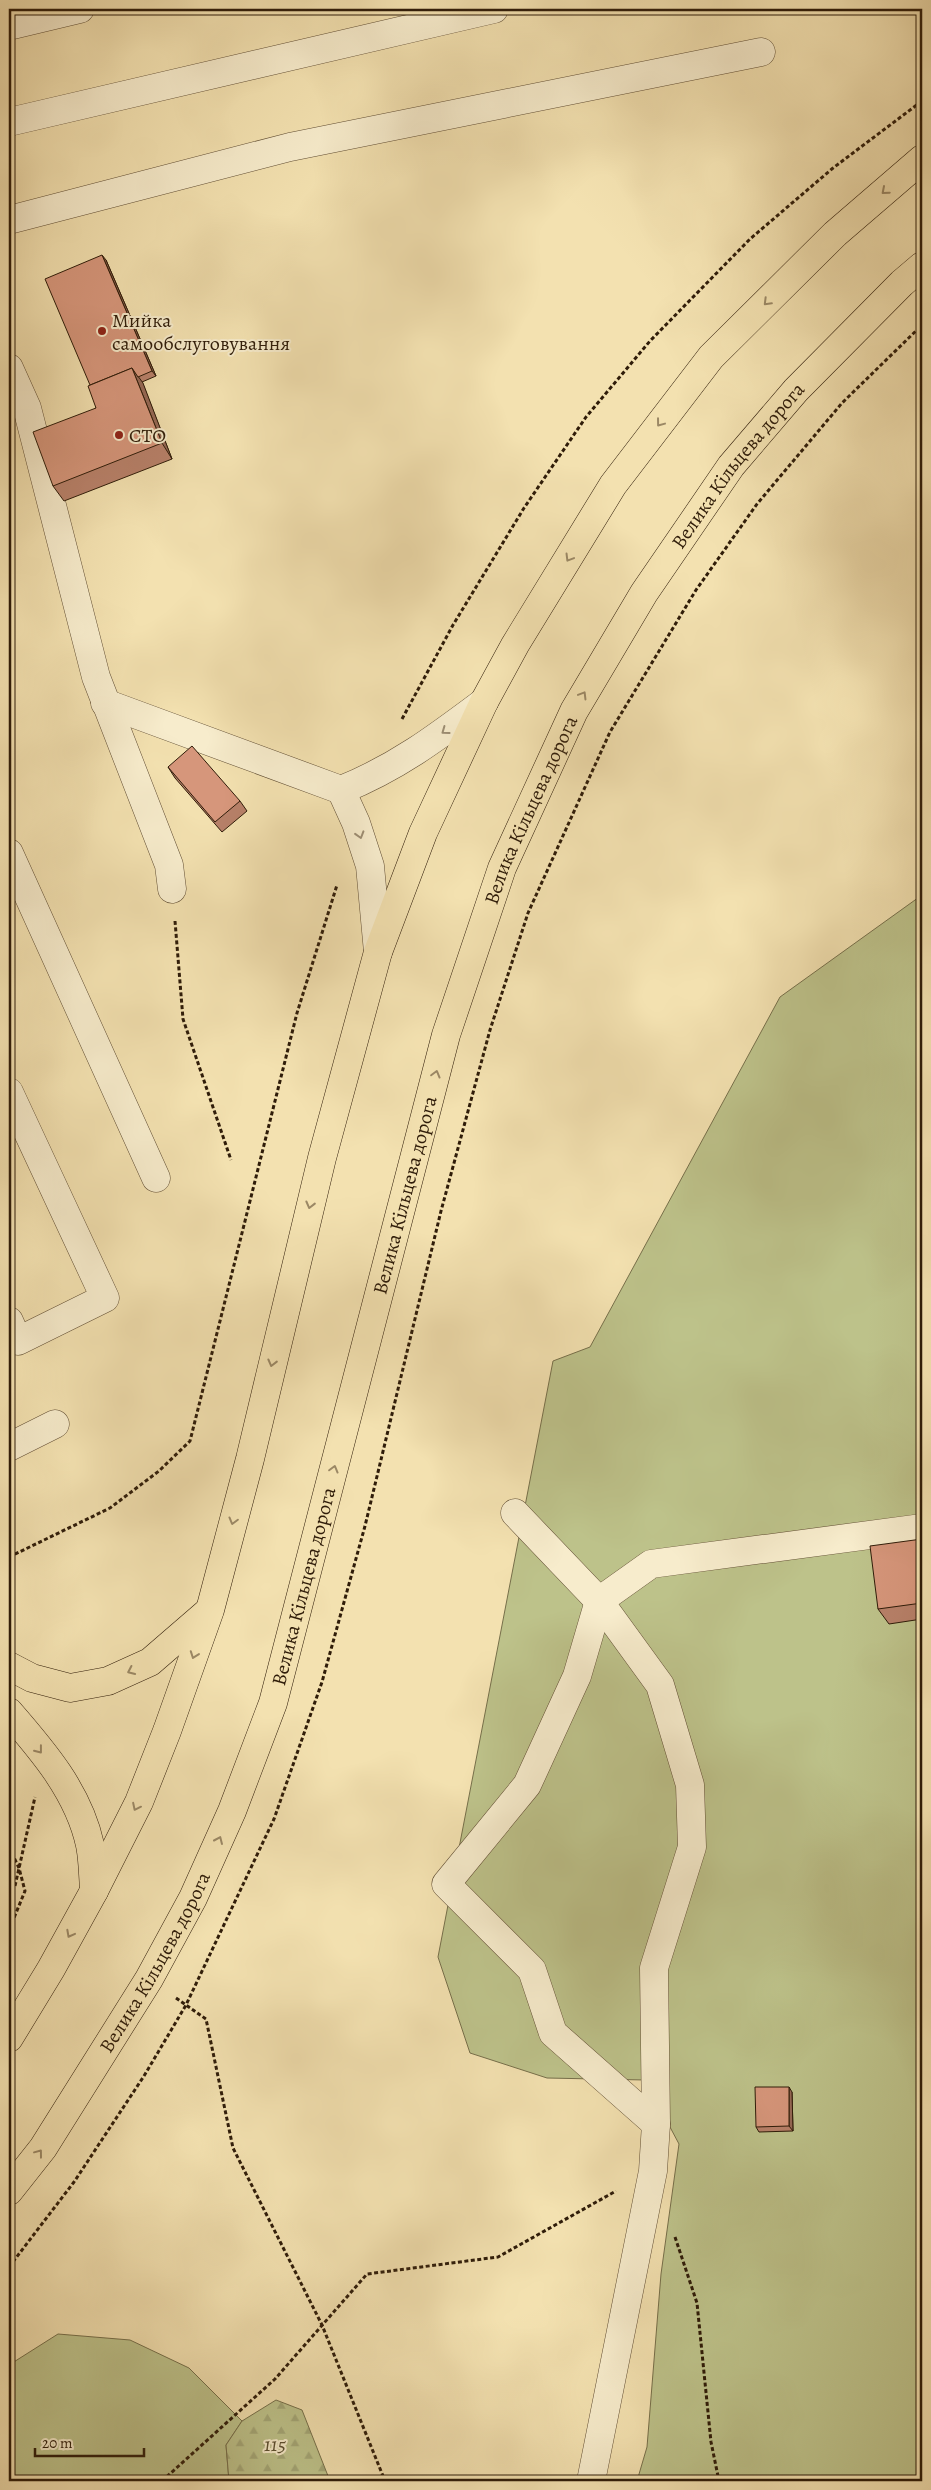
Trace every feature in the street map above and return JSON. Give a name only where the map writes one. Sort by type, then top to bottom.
[{"type":"main road","points":[[9,2038],[51,1970],[94,1891],[139,1802],[168,1731],[210,1610],[250,1459],[322,1158],[378,952],[423,833],[484,702],[515,645],[613,485],[711,357],[835,234],[922,159]]},
{"type":"main road","name":"Велика Кільцева дорога","points":[[9,2191],[43,2148],[149,1979],[193,1898],[224,1828],[273,1703],[446,1035],[502,868],[574,711],[644,593],[731,466],[796,390],[902,283],[922,266]]},
{"type":"main road","points":[[9,1666],[32,1678],[70,1688],[108,1682],[150,1662],[210,1610]]},
{"type":"main road","points":[[9,1712],[58,1774],[78,1805],[90,1846],[94,1891]]},
{"type":"lane","points":[[9,26],[80,9]]},
{"type":"lane","points":[[9,122],[494,9]]},
{"type":"lane","points":[[9,220],[290,147],[761,52]]},
{"type":"lane","points":[[9,368],[27,408],[96,676],[169,866],[172,889]]},
{"type":"lane","points":[[105,703],[340,790],[374,777],[413,754],[484,702]]},
{"type":"lane","points":[[340,790],[356,823],[370,866],[378,952]]},
{"type":"lane","points":[[9,853],[156,1178]]},
{"type":"lane","points":[[9,1092],[105,1298],[18,1341],[9,1321]]},
{"type":"lane","points":[[9,1447],[55,1424]]},
{"type":"lane","points":[[515,1513],[599,1601],[660,1685],[690,1784],[692,1848],[654,1968],[656,2124],[653,2171],[591,2481]]},
{"type":"lane","points":[[656,2124],[553,2033],[532,1970],[446,1884],[527,1785],[577,1676],[599,1601],[651,1564],[922,1528]]},
{"type":"path","points":[[9,2267],[74,2182],[144,2076],[186,2005],[274,1819],[322,1682],[365,1526],[441,1210],[490,1030],[528,913],[610,732],[696,590],[757,504],[842,403],[922,325]]},
{"type":"path","points":[[172,889],[183,1019],[231,1160]]},
{"type":"path","points":[[15,1886],[35,1795]]},
{"type":"path","points":[[9,1847],[19,1868],[25,1891],[9,1930]]},
{"type":"path","points":[[149,1979],[206,2019],[233,2148],[322,2325],[386,2481]]},
{"type":"path","points":[[162,2481],[275,2378],[367,2274],[498,2257],[653,2171]]},
{"type":"path","points":[[672,2228],[697,2303],[711,2442],[719,2481]]},
{"type":"green space","points":[[922,895],[922,2481],[637,2481],[647,2447],[661,2274],[679,2144],[645,2080],[547,2078],[470,2053],[438,1957],[553,1361],[590,1347],[780,997]]},
{"type":"green space","points":[[58,2334],[130,2340],[189,2368],[242,2421],[226,2445],[229,2481],[9,2481],[9,2365]]},
{"type":"green space","name":"115","points":[[276,2400],[302,2410],[330,2481],[229,2481],[226,2445],[242,2421]]},
{"type":"building","name":"Мийка самообслуговування","points":[[102,255],[152,371],[138,377],[132,368],[90,385],[45,279]]},
{"type":"building","name":"СТО","points":[[132,368],[162,443],[53,486],[33,432],[96,408],[88,386]]},
{"type":"building","points":[[192,746],[240,801],[215,822],[168,767]]},
{"type":"building","points":[[922,1539],[922,1603],[878,1609],[870,1546]]},
{"type":"building","points":[[755,2087],[789,2087],[789,2126],[756,2127]]},
{"type":"place","name":"Мийка самообслуговування","points":[[102,331]]},
{"type":"place","name":"СТО","points":[[119,435]]}]
